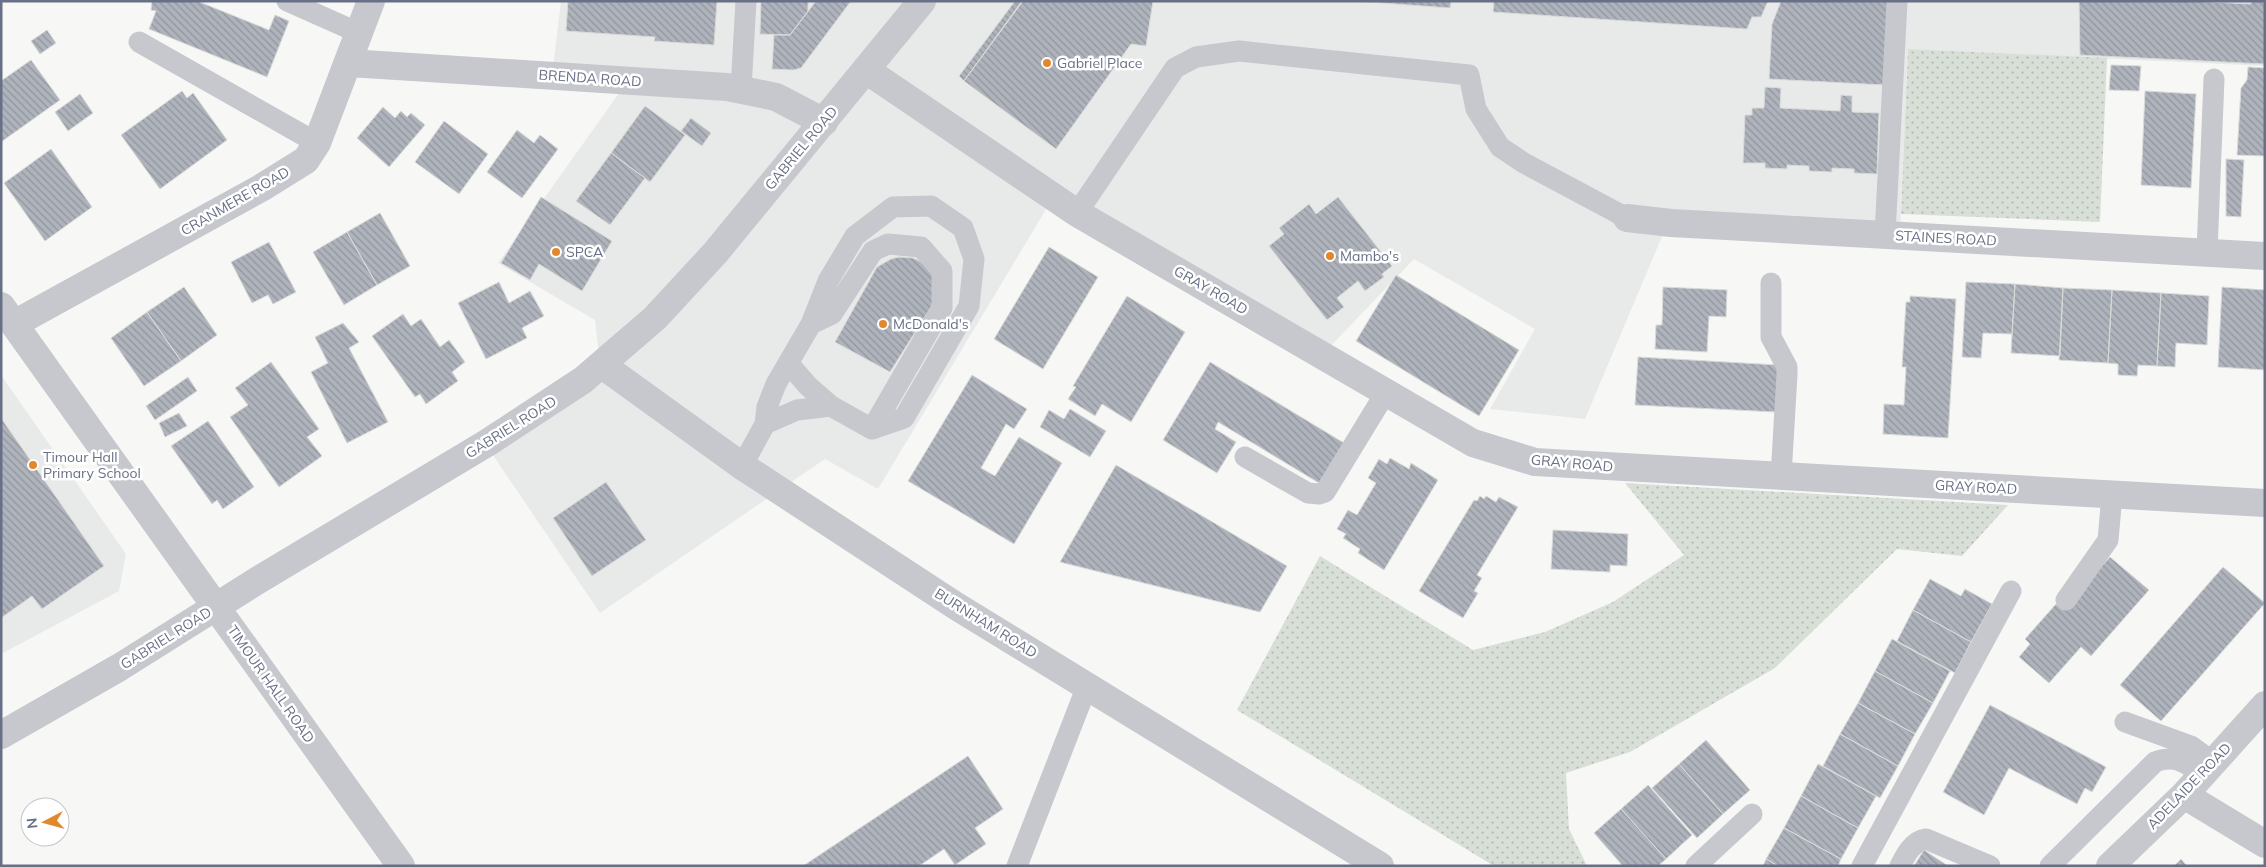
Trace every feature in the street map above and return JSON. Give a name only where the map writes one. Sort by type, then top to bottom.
[{"type":"street","name":"CRANMERE ROAD","points":[[7,315],[261,188],[306,160],[317,143],[371,1]]},
{"type":"street","name":"GABRIEL ROAD","points":[[1,734],[120,667],[487,444],[554,400],[602,365],[655,318],[716,252],[922,1]]},
{"type":"street","name":"BRENDA ROAD","points":[[349,63],[741,89],[776,97],[824,122]]},
{"type":"street","name":"GRAY ROAD","points":[[866,70],[1077,213],[1472,443],[1535,462],[2265,503]]},
{"type":"street","name":"STAINES ROAD","points":[[1627,218],[1671,223],[2265,256]]},
{"type":"street","name":"TIMOUR HALL ROAD","points":[[7,315],[401,866]]},
{"type":"street","name":"BURNHAM ROAD","points":[[602,365],[742,466],[956,606],[1380,866]]},
{"type":"street","name":"ADELAIDE ROAD","points":[[2110,866],[2184,795],[2265,705]]},
{"type":"street","points":[[2184,795],[2265,844]]},
{"type":"lane","points":[[287,1],[359,33]]},
{"type":"lane","points":[[741,89],[746,1]]},
{"type":"lane","points":[[1884,235],[1898,1]]},
{"type":"lane","points":[[139,42],[317,143]]},
{"type":"lane","points":[[1077,213],[1176,68],[1196,57],[1239,51],[1469,75],[1476,109],[1500,147],[1524,163],[1627,218]]},
{"type":"lane","points":[[2207,252],[2214,79]]},
{"type":"lane","points":[[742,466],[765,424],[769,402],[788,363],[811,324],[828,281],[855,236],[893,207],[931,206],[963,228],[974,259],[969,306],[904,418],[872,429],[831,406],[805,383],[788,363]]},
{"type":"lane","points":[[811,324],[832,314],[873,251],[888,244],[921,247],[942,271],[942,308],[872,429]]},
{"type":"lane","points":[[1771,283],[1771,337],[1787,367],[1788,375],[1781,476]]},
{"type":"lane","points":[[1245,457],[1308,493],[1319,494],[1329,487],[1386,392]]},
{"type":"lane","points":[[765,424],[797,410],[831,406]]},
{"type":"lane","points":[[2066,600],[2108,540],[2112,495]]},
{"type":"lane","points":[[1862,866],[2011,591]]},
{"type":"lane","points":[[1017,866],[1087,686]]},
{"type":"lane","points":[[2125,722],[2191,746],[2207,769]]},
{"type":"lane","points":[[2050,866],[2156,762],[2162,759],[2176,759],[2207,769]]},
{"type":"lane","points":[[1696,866],[1752,814]]},
{"type":"lane","points":[[1900,866],[1912,846],[1919,840],[1926,839],[1990,866]]},
{"type":"shaded area","points":[[561,1],[2265,1],[2265,66],[1908,49],[1900,235],[1669,220],[1585,419],[1490,409],[1535,329],[1414,259],[1323,354],[1054,196],[878,489],[825,459],[600,613],[484,442],[600,365],[595,320],[498,263],[627,82],[552,76]]},
{"type":"shaded area","points":[[1908,49],[2107,58],[2100,222],[1901,214]]},
{"type":"shaded area","name":"Timour Hall Primary School","points":[[1,375],[126,554],[119,591],[1,654]]},
{"type":"shaded area","points":[[1625,483],[2008,505],[1962,556],[1897,549],[1775,668],[1630,752],[1566,773],[1569,829],[1587,866],[1494,866],[1237,710],[1320,556],[1473,650],[1545,632],[1613,602],[1684,555]]},
{"type":"building","points":[[152,1],[197,1],[269,30],[275,15],[289,21],[267,77],[149,29],[156,11],[151,10]]},
{"type":"building","points":[[568,1],[717,1],[714,45],[654,41],[655,37],[566,31]]},
{"type":"building","points":[[761,1],[808,1],[808,11],[790,35],[760,34]]},
{"type":"building","points":[[816,1],[851,1],[801,68],[793,70],[772,69],[774,35],[790,35]]},
{"type":"building","points":[[1015,1],[1022,1],[964,81],[959,76]]},
{"type":"building","name":"Gabriel Place","points":[[1023,1],[1153,1],[1146,46],[1131,44],[1056,149],[964,81]]},
{"type":"building","points":[[1355,1],[1451,1],[1450,8]]},
{"type":"building","points":[[1494,1],[1768,1],[1761,17],[1752,17],[1747,29],[1493,12]]},
{"type":"building","points":[[1781,1],[1890,1],[1885,85],[1769,79],[1772,24]]},
{"type":"building","points":[[2079,1],[2190,1],[2250,4],[2253,1],[2265,1],[2265,64],[2080,55]]},
{"type":"building","points":[[47,30],[56,43],[40,54],[31,41]]},
{"type":"building","points":[[31,60],[60,100],[1,142],[1,81]]},
{"type":"building","points":[[2111,65],[2141,66],[2139,91],[2109,90]]},
{"type":"building","points":[[2248,67],[2265,68],[2265,156],[2237,155],[2241,88],[2247,80]]},
{"type":"building","points":[[1765,87],[1781,88],[1780,108],[1840,111],[1841,95],[1852,96],[1852,112],[1879,113],[1877,174],[1854,173],[1854,169],[1832,168],[1832,172],[1809,171],[1809,166],[1787,165],[1787,169],[1765,168],[1765,163],[1743,163],[1745,115],[1752,115],[1752,108],[1764,108]]},
{"type":"building","points":[[182,91],[187,98],[193,93],[227,140],[160,189],[121,135]]},
{"type":"building","points":[[2145,91],[2196,94],[2191,188],[2141,185]]},
{"type":"building","points":[[80,94],[93,113],[68,131],[55,112]]},
{"type":"building","points":[[645,106],[685,135],[650,182],[611,153]]},
{"type":"building","points":[[383,107],[395,118],[401,111],[407,117],[411,113],[425,125],[389,167],[357,138]]},
{"type":"building","points":[[691,118],[711,133],[702,146],[681,131]]},
{"type":"building","points":[[444,121],[488,154],[459,194],[415,162]]},
{"type":"building","points":[[517,130],[534,143],[540,135],[558,149],[522,198],[487,172]]},
{"type":"building","points":[[51,149],[92,207],[45,241],[4,183]]},
{"type":"building","points":[[611,153],[645,178],[610,225],[576,201]]},
{"type":"building","points":[[2226,159],[2244,160],[2241,217],[2226,216]]},
{"type":"building","name":"SPCA","points":[[541,197],[612,241],[582,291],[539,264],[530,280],[501,263]]},
{"type":"building","name":"Mambo's","points":[[1338,197],[1392,266],[1382,274],[1384,277],[1365,291],[1358,281],[1337,298],[1344,307],[1327,320],[1269,246],[1284,234],[1279,228],[1309,204],[1316,214]]},
{"type":"building","points":[[380,213],[410,266],[377,285],[347,232]]},
{"type":"building","points":[[347,232],[377,285],[344,305],[313,252]]},
{"type":"building","points":[[269,242],[296,292],[273,304],[268,295],[252,303],[231,262]]},
{"type":"building","points":[[1049,247],[1098,277],[1043,369],[994,339]]},
{"type":"building","name":"McDonald's","points":[[899,257],[913,258],[923,263],[933,276],[935,297],[931,307],[890,372],[835,342],[877,267]]},
{"type":"building","points":[[1396,275],[1519,350],[1479,416],[1356,341]]},
{"type":"building","points":[[499,282],[509,303],[530,291],[544,316],[522,328],[527,338],[486,359],[458,303]]},
{"type":"building","points":[[1966,282],[2015,284],[2012,334],[1983,333],[1981,358],[1962,357]]},
{"type":"building","points":[[2015,284],[2063,288],[2060,356],[2011,353]]},
{"type":"building","points":[[184,287],[217,335],[181,361],[147,312]]},
{"type":"building","points":[[1663,287],[1727,290],[1726,317],[1709,316],[1707,352],[1655,349],[1656,325],[1662,325]]},
{"type":"building","points":[[2222,287],[2265,290],[2265,370],[2218,367]]},
{"type":"building","points":[[2063,288],[2112,290],[2108,363],[2059,360]]},
{"type":"building","points":[[2112,290],[2161,293],[2157,366],[2138,365],[2137,376],[2118,375],[2118,364],[2108,363]]},
{"type":"building","points":[[2161,293],[2209,296],[2207,345],[2176,343],[2175,367],[2157,366]]},
{"type":"building","points":[[1127,296],[1185,332],[1131,422],[1102,404],[1095,416],[1068,399],[1076,387],[1073,386]]},
{"type":"building","points":[[1910,296],[1956,299],[1948,438],[1883,434],[1884,404],[1904,405],[1906,367],[1902,367],[1906,302],[1910,302]]},
{"type":"building","points":[[147,312],[181,361],[144,386],[111,338]]},
{"type":"building","points":[[403,314],[411,326],[421,319],[440,347],[449,340],[465,362],[452,372],[458,381],[426,404],[420,394],[415,397],[372,336]]},
{"type":"building","points":[[343,323],[359,342],[349,348],[388,422],[347,443],[311,372],[328,363],[315,337]]},
{"type":"building","points":[[1638,357],[1778,365],[1776,412],[1635,405]]},
{"type":"building","points":[[271,362],[319,429],[307,437],[322,456],[279,487],[230,417],[248,405],[235,388]]},
{"type":"building","points":[[1210,362],[1344,443],[1319,483],[1218,422],[1215,429],[1236,442],[1217,473],[1163,440]]},
{"type":"building","points":[[972,375],[1027,409],[1014,429],[1006,424],[981,468],[995,476],[1019,437],[1062,463],[1014,544],[908,481]]},
{"type":"building","points":[[188,377],[197,391],[155,420],[146,406]]},
{"type":"building","points":[[1070,409],[1106,431],[1090,457],[1040,427],[1049,410],[1064,419]]},
{"type":"building","points":[[179,413],[187,426],[165,437],[159,423]]},
{"type":"building","points":[[1,418],[104,566],[42,609],[32,596],[1,618]]},
{"type":"building","points":[[208,421],[254,487],[223,509],[217,500],[212,504],[171,446]]},
{"type":"building","points":[[1390,458],[1409,469],[1411,463],[1438,480],[1384,570],[1358,553],[1360,549],[1343,538],[1346,534],[1337,529],[1348,510],[1357,515],[1376,483],[1368,478],[1379,459],[1387,464]]},
{"type":"building","points":[[1116,465],[1287,566],[1260,612],[1060,562]]},
{"type":"building","points":[[606,482],[646,540],[592,576],[553,518]]},
{"type":"building","points":[[1480,496],[1484,499],[1486,496],[1496,502],[1499,497],[1518,507],[1477,575],[1482,578],[1474,591],[1478,593],[1463,618],[1419,591],[1474,500],[1477,501]]},
{"type":"building","points":[[1553,530],[1628,534],[1627,566],[1610,565],[1610,572],[1551,569]]},
{"type":"building","points":[[2110,557],[2149,590],[2091,656],[2081,647],[2049,683],[2019,657],[2030,644],[2025,639],[2056,604],[2063,610]]},
{"type":"building","points":[[2223,567],[2265,603],[2161,721],[2120,685]]},
{"type":"building","points":[[1930,579],[1961,596],[1965,589],[1992,604],[1971,642],[1913,610]]},
{"type":"building","points":[[1913,610],[1971,642],[1955,673],[1897,641]]},
{"type":"building","points":[[1892,639],[1950,671],[1933,703],[1875,671]]},
{"type":"building","points":[[1875,671],[1933,703],[1915,734],[1858,703]]},
{"type":"building","points":[[1858,703],[1915,734],[1898,766],[1840,734]]},
{"type":"building","points":[[1990,705],[2106,767],[2092,792],[2085,788],[2077,804],[2009,768],[1984,815],[1943,792]]},
{"type":"building","points":[[1840,734],[1898,766],[1880,798],[1823,766]]},
{"type":"building","points":[[1706,740],[1750,790],[1723,814],[1679,764]]},
{"type":"building","points":[[968,756],[1003,809],[975,828],[986,844],[955,865],[944,849],[919,866],[803,866]]},
{"type":"building","points":[[1679,764],[1723,814],[1697,838],[1652,788]]},
{"type":"building","points":[[1818,764],[1876,796],[1858,828],[1801,796]]},
{"type":"building","points":[[1648,785],[1692,835],[1666,859],[1621,809]]},
{"type":"building","points":[[1801,796],[1858,828],[1841,859],[1784,828]]},
{"type":"building","points":[[1621,809],[1666,859],[1658,866],[1623,866],[1594,833]]},
{"type":"building","points":[[1784,828],[1841,859],[1838,866],[1778,866],[1766,859]]},
{"type":"building","points":[[1924,850],[1948,866],[1914,866]]},
{"type":"building","points":[[1766,859],[1778,866],[1763,866]]},
{"type":"building","points":[[2181,859],[2187,866],[2174,866]]},
{"type":"place","name":"Gabriel Place","points":[[1047,63]]},
{"type":"place","name":"SPCA","points":[[556,252]]},
{"type":"place","name":"Mambo's","points":[[1330,256]]},
{"type":"place","name":"McDonald's","points":[[883,324]]},
{"type":"place","name":"Timour Hall Primary School","points":[[33,465]]}]
